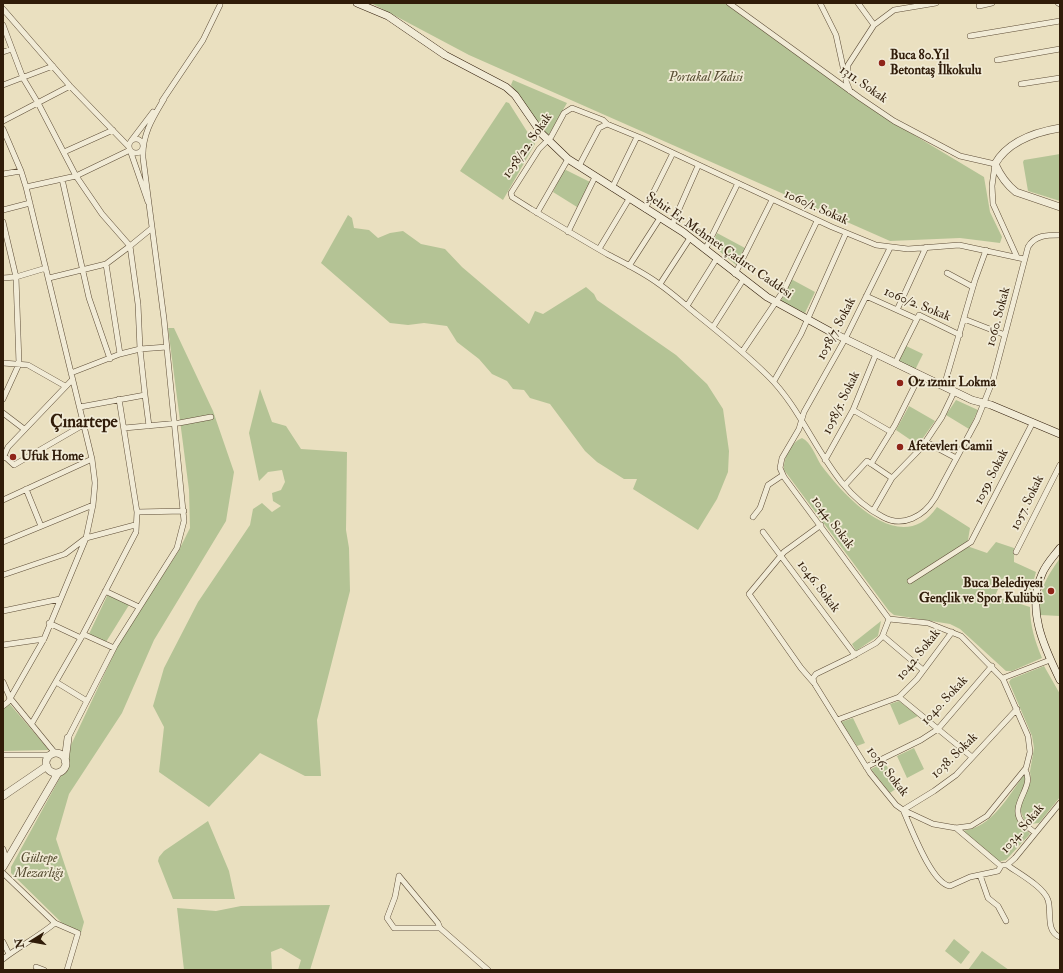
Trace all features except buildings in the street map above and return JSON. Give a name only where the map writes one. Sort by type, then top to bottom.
[{"type":"main road","name":"Şehit Er Mehmet Çadırcı Caddesi","points":[[357,3],[388,16],[445,55],[506,88],[515,95],[547,140],[568,159],[672,225],[743,280],[776,302],[845,339],[954,392],[1033,422],[1060,434]]},
{"type":"main road","points":[[1060,128],[1044,131],[1021,140],[1012,146],[995,164],[998,172],[1016,192],[1060,207]]},
{"type":"main road","points":[[1060,548],[1042,573],[1035,596],[1037,623],[1050,660],[1060,680]]},
{"type":"main road","points":[[58,773],[51,772],[47,766],[47,759],[54,754],[68,738]]},
{"type":"main road","points":[[3,867],[58,773],[63,770],[68,738]]},
{"type":"main road","points":[[54,754],[63,756],[65,762]]},
{"type":"main road","points":[[3,796],[47,766]]},
{"type":"street","name":"1311. Sokak","points":[[729,3],[850,91],[894,120],[960,156],[995,164]]},
{"type":"street","points":[[820,3],[836,35],[846,81],[850,91]]},
{"type":"street","points":[[858,3],[874,25]]},
{"type":"street","points":[[846,81],[848,65],[874,25],[894,10],[936,3]]},
{"type":"street","points":[[979,6],[992,3]]},
{"type":"street","points":[[130,146],[164,99],[203,40],[220,4]]},
{"type":"street","points":[[3,9],[70,86],[137,153],[143,147],[148,127],[164,99]]},
{"type":"street","points":[[970,36],[1060,20]]},
{"type":"street","points":[[3,25],[23,78],[38,103],[76,176],[102,214],[130,246],[138,304],[140,349],[149,426]]},
{"type":"street","points":[[3,52],[12,49]]},
{"type":"street","points":[[997,60],[1060,49]]},
{"type":"street","points":[[3,86],[53,66]]},
{"type":"street","points":[[1020,84],[1060,78]]},
{"type":"street","points":[[3,121],[70,86]]},
{"type":"street","name":"1060/1. Sokak","points":[[567,110],[577,109],[603,120],[607,124],[738,183],[817,221],[890,248],[908,249],[959,245],[1024,259]]},
{"type":"street","name":"1058/22. Sokak","points":[[510,195],[539,149],[551,137],[567,110]]},
{"type":"street","points":[[579,166],[599,128],[607,124]]},
{"type":"street","points":[[3,130],[21,171],[26,187],[49,278],[72,380],[80,407],[92,459],[95,483],[93,506],[86,538],[44,639],[10,698],[3,706]]},
{"type":"street","points":[[64,152],[113,130]]},
{"type":"street","points":[[612,188],[637,137]]},
{"type":"street","points":[[26,187],[76,176],[130,146],[137,139],[141,142],[143,147],[152,213],[152,228],[167,347],[184,511],[183,530],[177,548],[138,607],[114,648],[68,738]]},
{"type":"street","points":[[130,146],[152,213]]},
{"type":"street","points":[[645,209],[673,153]]},
{"type":"street","points":[[538,213],[568,159]]},
{"type":"street","points":[[995,164],[992,186],[993,204],[1017,257]]},
{"type":"street","points":[[672,225],[698,166]]},
{"type":"street","points":[[3,174],[21,171]]},
{"type":"street","points":[[568,232],[595,177]]},
{"type":"street","points":[[62,179],[90,298],[110,359]]},
{"type":"street","points":[[705,250],[738,183]]},
{"type":"street","name":"1060. Sokak","points":[[510,195],[568,232],[660,284],[713,327],[774,382],[801,420],[825,460],[845,485],[873,511],[884,518],[895,521],[907,520],[922,514],[930,506],[984,403],[993,380],[1024,259]]},
{"type":"street","points":[[599,249],[629,199]]},
{"type":"street","points":[[735,274],[772,200]]},
{"type":"street","points":[[3,210],[30,203]]},
{"type":"street","points":[[629,266],[660,218]]},
{"type":"street","points":[[742,352],[784,290],[817,221]]},
{"type":"street","points":[[3,222],[16,277],[19,364],[3,399]]},
{"type":"street","points":[[49,278],[83,268],[106,264],[152,228]]},
{"type":"street","points":[[774,382],[801,334],[806,319],[846,233]]},
{"type":"street","points":[[1024,259],[1028,247],[1034,239],[1046,235],[1060,235]]},
{"type":"street","points":[[660,284],[690,238]]},
{"type":"street","name":"1058/7. Sokak","points":[[801,420],[845,339],[890,248]]},
{"type":"street","points":[[897,310],[926,248]]},
{"type":"street","points":[[944,386],[973,287],[986,250]]},
{"type":"street","points":[[687,306],[716,258]]},
{"type":"street","points":[[106,264],[120,354]]},
{"type":"street","points":[[3,278],[16,277],[46,268]]},
{"type":"street","points":[[947,273],[973,287]]},
{"type":"street","points":[[713,327],[743,280]]},
{"type":"street","name":"1060/2. Sokak","points":[[866,296],[917,319],[919,315],[960,335]]},
{"type":"street","points":[[895,363],[917,319]]},
{"type":"street","name":"1060/2. Sokak","points":[[964,319],[1005,335]]},
{"type":"street","points":[[71,373],[120,354],[140,349],[167,347]]},
{"type":"street","name":"1058/5. Sokak","points":[[825,460],[853,410],[876,354]]},
{"type":"street","points":[[3,363],[28,365],[65,386]]},
{"type":"street","points":[[871,464],[891,432],[920,376]]},
{"type":"street","points":[[72,380],[24,429],[8,447],[3,456],[14,465],[83,425]]},
{"type":"street","points":[[873,511],[892,478],[926,442],[942,417],[954,392]]},
{"type":"street","points":[[80,407],[145,395]]},
{"type":"street","points":[[32,723],[82,636],[136,532],[137,512],[119,399]]},
{"type":"street","points":[[853,410],[891,432]]},
{"type":"street","points":[[3,413],[24,429]]},
{"type":"street","points":[[124,428],[174,423],[211,417]]},
{"type":"street","points":[[753,517],[760,508],[768,485],[783,475],[780,468],[782,458],[799,429],[801,420]]},
{"type":"street","name":"1059. Sokak","points":[[910,581],[971,542],[1033,422]]},
{"type":"street","points":[[926,442],[956,458]]},
{"type":"street","points":[[3,500],[92,459]]},
{"type":"street","points":[[845,485],[867,461],[892,478]]},
{"type":"street","name":"1057. Sokak","points":[[1016,552],[1060,465]]},
{"type":"street","name":"1044. Sokak","points":[[783,475],[889,619]]},
{"type":"street","points":[[26,489],[41,526]]},
{"type":"street","points":[[3,542],[93,506]]},
{"type":"street","points":[[137,512],[184,511]]},
{"type":"street","points":[[3,575],[65,554],[86,538],[136,525]]},
{"type":"street","name":"1036. Sokak","points":[[821,525],[781,556],[749,594],[801,668],[814,683],[866,767],[888,796],[903,810],[933,824],[956,828],[971,826],[987,816],[1025,770],[1029,759],[1030,745],[1016,709],[1003,678],[961,636],[928,623],[889,619]]},
{"type":"street","name":"1046. Sokak","points":[[763,532],[855,655]]},
{"type":"street","points":[[105,591],[138,607]]},
{"type":"street","points":[[3,611],[60,599]]},
{"type":"street","points":[[814,683],[813,678],[816,674],[876,643],[883,636],[889,619]]},
{"type":"street","points":[[50,623],[114,648]]},
{"type":"street","name":"1042. Sokak","points":[[837,720],[899,697],[923,670],[952,632]]},
{"type":"street","points":[[883,636],[923,670]]},
{"type":"street","points":[[3,646],[44,639]]},
{"type":"street","points":[[1003,678],[1050,660]]},
{"type":"street","name":"1040. Sokak","points":[[866,767],[917,743],[938,729],[992,666]]},
{"type":"street","points":[[3,682],[10,698],[32,723],[54,754]]},
{"type":"street","points":[[56,682],[87,701]]},
{"type":"street","points":[[899,697],[972,757]]},
{"type":"street","name":"1038. Sokak","points":[[903,810],[934,791],[956,775],[1016,709]]},
{"type":"street","points":[[3,755],[54,754]]},
{"type":"street","points":[[1025,770],[1028,774],[1028,780],[1019,802],[1019,816],[1021,821],[1036,833]]},
{"type":"street","name":"1034. Sokak","points":[[903,810],[929,864],[944,884],[950,886],[970,877],[998,871],[1001,866],[1007,865],[1036,833],[1060,803]]},
{"type":"street","points":[[956,828],[1001,866]]},
{"type":"street","points":[[3,848],[7,860]]},
{"type":"street","points":[[1007,865],[1042,890],[1048,899],[1051,926],[1055,934],[1060,937]]},
{"type":"street","points":[[3,873],[55,924],[78,933],[67,970]]},
{"type":"street","points":[[980,875],[988,898],[998,906],[1006,921]]},
{"type":"street","points":[[440,928],[394,928],[387,918],[395,897],[399,876],[438,923],[440,928],[488,970]]},
{"type":"street","points":[[3,959],[39,937],[55,924]]},
{"type":"street","points":[[3,942],[9,954]]},
{"type":"street","points":[[36,967],[44,970]]},
{"type":"green space","name":"Portakal Vadisi","points":[[371,3],[730,3],[899,126],[984,177],[990,212],[1002,237],[1000,243],[960,238],[890,241],[469,55]]},
{"type":"green space","points":[[513,80],[567,103],[548,136],[511,85]]},
{"type":"green space","points":[[506,102],[509,103],[535,144],[503,200],[460,171]]},
{"type":"green space","points":[[1060,154],[1060,201],[1028,191],[1023,162],[1024,160]]},
{"type":"green space","points":[[566,170],[590,182],[577,207],[553,192],[563,171]]},
{"type":"green space","points":[[348,215],[352,218],[354,228],[369,230],[378,238],[390,233],[403,231],[421,244],[445,249],[462,267],[529,324],[535,311],[543,314],[586,287],[594,294],[597,300],[676,355],[707,384],[723,409],[729,451],[728,472],[717,499],[698,530],[633,489],[637,479],[624,479],[597,462],[585,451],[550,404],[530,398],[524,390],[513,389],[507,381],[492,374],[479,359],[457,342],[447,326],[424,323],[408,325],[390,323],[321,263]]},
{"type":"green space","points":[[717,233],[745,248],[736,265],[712,245]]},
{"type":"green space","points":[[791,279],[815,292],[805,313],[781,301]]},
{"type":"green space","name":"Gültepe Mezarlığı","points":[[168,328],[174,328],[213,411],[234,472],[226,521],[154,640],[122,713],[69,794],[56,839],[84,922],[81,933],[63,924],[11,873],[11,867],[68,763],[71,745],[120,641],[178,552],[190,528],[189,490]]},
{"type":"green space","points":[[904,345],[923,354],[915,370],[896,361]]},
{"type":"green space","points":[[260,389],[272,422],[286,426],[301,449],[347,452],[346,530],[349,548],[350,591],[317,720],[321,776],[305,776],[260,753],[209,807],[159,772],[164,727],[153,706],[164,668],[198,602],[250,525],[253,509],[262,503],[272,512],[281,506],[273,501],[272,493],[281,490],[285,482],[282,470],[268,472],[259,481],[249,433]]},
{"type":"green space","points":[[956,400],[978,410],[969,429],[946,415]]},
{"type":"green space","points":[[909,406],[935,421],[918,445],[896,430]]},
{"type":"green space","points":[[802,438],[808,443],[821,465],[831,478],[859,506],[874,518],[891,525],[907,527],[923,521],[937,507],[970,528],[967,546],[987,553],[996,542],[1014,548],[1014,562],[1036,572],[1031,590],[1003,578],[995,596],[1030,607],[1033,633],[1042,658],[1012,671],[1006,671],[960,629],[950,624],[894,615],[889,611],[784,470],[788,451],[794,443]]},
{"type":"green space","name":"Buca Belediyesi Gençlik ve Spor Kulübü","points":[[1060,558],[1060,616],[1040,615],[1040,599],[1044,585]]},
{"type":"green space","points":[[108,594],[129,605],[106,642],[89,634]]},
{"type":"green space","points":[[881,621],[878,636],[856,651],[852,644]]},
{"type":"green space","points":[[1044,666],[1060,694],[1060,797],[1039,823],[1030,824],[1024,820],[1020,809],[1023,798],[1031,781],[1030,771],[1034,748],[1032,736],[1009,682],[1011,679]]},
{"type":"green space","points":[[899,701],[918,716],[899,725],[890,704]]},
{"type":"green space","points":[[8,702],[49,750],[3,751],[3,709]]},
{"type":"green space","points":[[853,718],[865,743],[857,746],[841,722]]},
{"type":"green space","points":[[914,748],[924,769],[907,778],[897,756]]},
{"type":"green space","points":[[885,762],[897,788],[890,793],[871,769]]},
{"type":"green space","points":[[1024,775],[1027,779],[1018,800],[1016,818],[1030,834],[1006,860],[997,862],[962,831],[973,829],[991,818]]},
{"type":"green space","points":[[208,821],[229,871],[235,899],[173,899],[158,861],[159,857],[164,851]]},
{"type":"green space","points":[[330,905],[310,970],[298,970],[301,960],[281,948],[271,952],[272,970],[184,970],[177,908],[216,911],[241,906]]},
{"type":"green space","points":[[954,939],[970,952],[961,964],[945,951]]},
{"type":"green space","points":[[982,951],[1009,970],[968,970]]},
{"type":"place","name":"Buca 80.Yıl Betontaş İlkokulu","points":[[882,63]]},
{"type":"place","name":"Oz ızmir Lokma","points":[[900,383]]},
{"type":"place","name":"Afetevleri Camii","points":[[900,447]]},
{"type":"place","name":"Ufuk Home","points":[[13,457]]},
{"type":"place","name":"Buca Belediyesi Gençlik ve Spor Kulübü","points":[[1051,591]]},
{"type":"district","name":"Çınartepe","points":[[84,423]]}]
